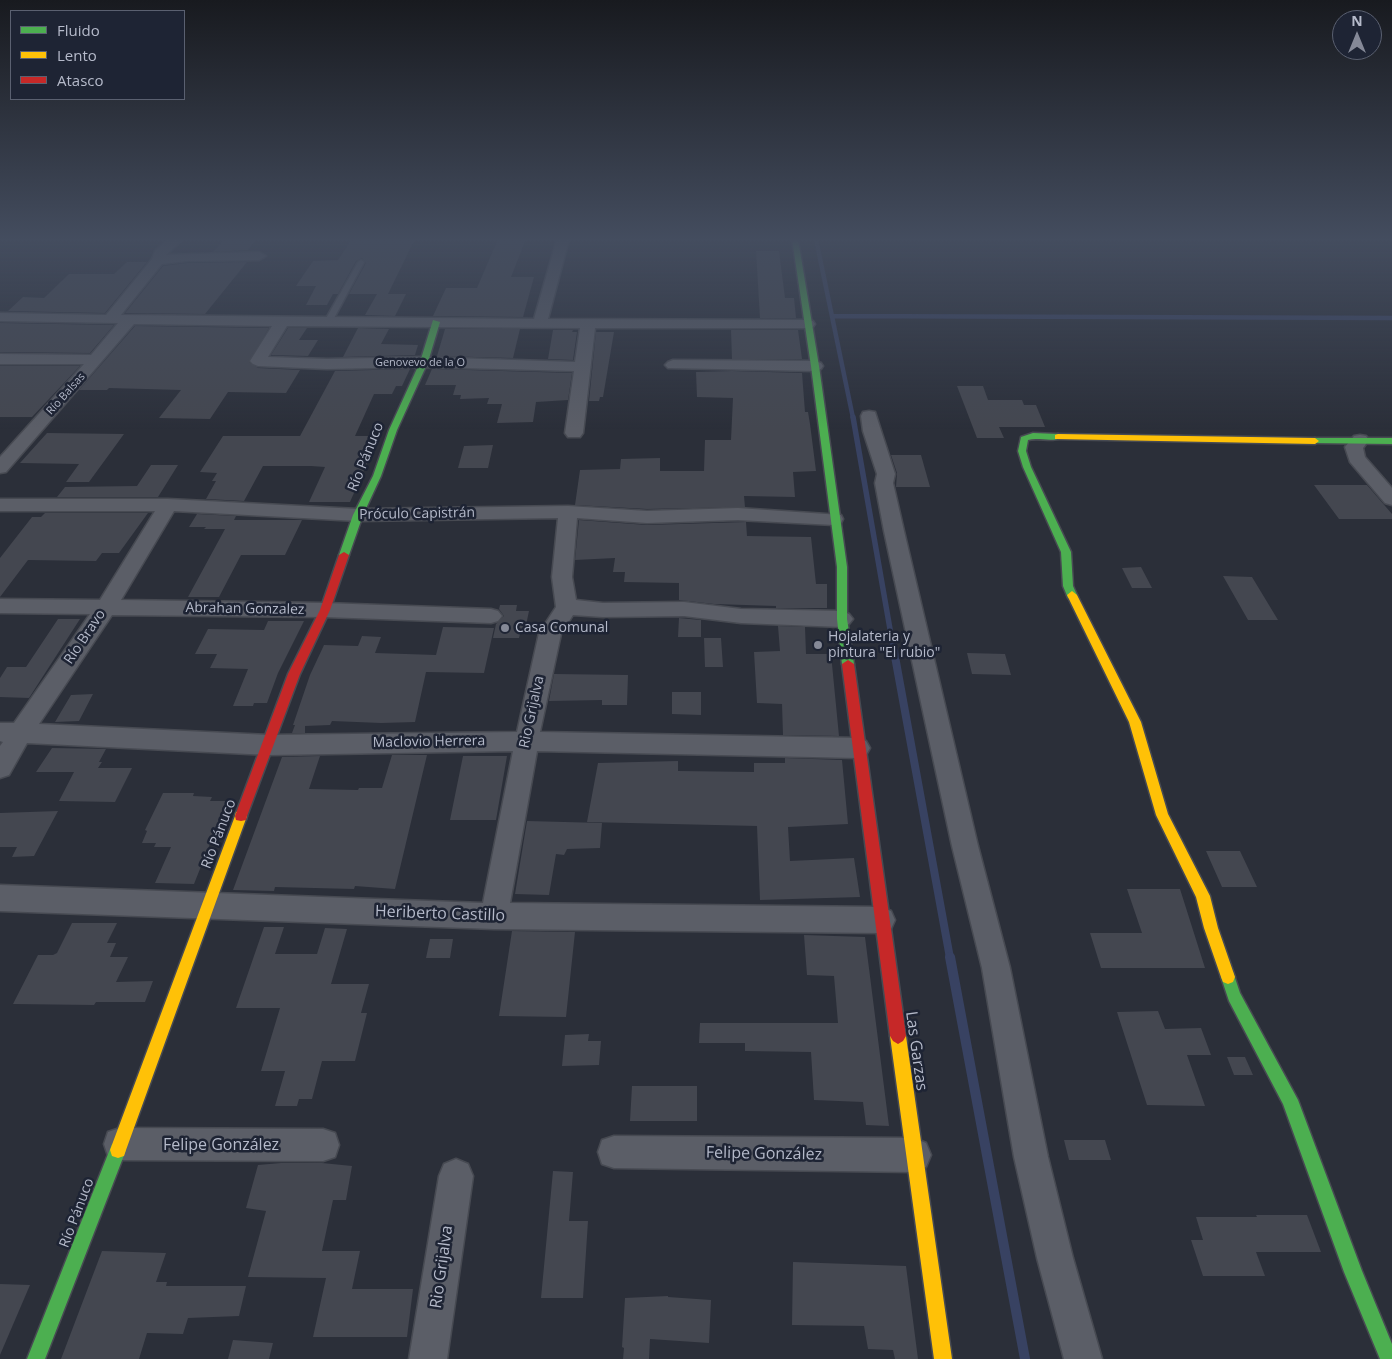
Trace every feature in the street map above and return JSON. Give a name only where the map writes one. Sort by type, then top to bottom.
[{"type":"street","points":[[110,319],[123,302]]},
{"type":"street","points":[[540,322],[545,302]]},
{"type":"street","name":"Las Garzas","points":[[805,302],[816,366],[834,519],[842,567],[842,619],[858,748],[942,1359]]},
{"type":"street","points":[[0,317],[282,322],[808,324]]},
{"type":"street","name":"Río Balsas","points":[[0,468],[130,319]]},
{"type":"street","name":"Genovevo de la O","points":[[282,322],[258,361],[328,364],[424,362],[582,367]]},
{"type":"street","name":"Río Pánuco","points":[[36,1359],[120,1144],[207,906],[269,746],[294,674],[325,610],[358,514],[377,476],[393,430],[424,362],[436,322]]},
{"type":"street","points":[[574,433],[588,323]]},
{"type":"street","points":[[0,359],[96,360]]},
{"type":"street","points":[[673,365],[816,366]]},
{"type":"street","points":[[869,416],[871,431],[886,474],[884,483],[894,531],[962,836],[996,968],[1031,1157],[1054,1258],[1083,1359]]},
{"type":"street","points":[[1389,1359],[1353,1272],[1290,1100],[1234,996],[1211,928],[1203,896],[1162,815],[1136,722],[1068,586],[1066,552],[1040,497],[1022,451],[1024,439],[1033,436],[1239,441],[1360,440],[1392,442]]},
{"type":"street","points":[[1360,440],[1354,447],[1356,458],[1392,499]]},
{"type":"street","name":"Próculo Capistrán","points":[[0,505],[168,505],[358,514],[568,512],[647,516],[738,514],[834,519]]},
{"type":"street","name":"Río Bravo","points":[[0,768],[10,732],[106,607],[168,505]]},
{"type":"street","points":[[568,512],[562,577],[567,607],[603,610],[684,609],[741,616],[842,619]]},
{"type":"street","name":"Abrahan Gonzalez","points":[[0,606],[325,610],[491,616]]},
{"type":"street","name":"Rio Grijalva","points":[[494,916],[526,741],[550,633],[567,607]]},
{"type":"street","name":"Maclovio Herrera","points":[[10,732],[269,746],[526,741],[858,748]]},
{"type":"street","name":"Heriberto Castillo","points":[[0,898],[494,916],[881,920]]},
{"type":"street","name":"Felipe González","points":[[120,1144],[322,1145]]},
{"type":"street","name":"Felipe González","points":[[614,1152],[914,1155]]},
{"type":"street","name":"Rio Grijalva","points":[[428,1359],[456,1176]]},
{"type":"lane","points":[[328,322],[339,302]]},
{"type":"building","points":[[17,302],[114,302],[105,313],[8,311]]},
{"type":"building","points":[[134,302],[214,302],[205,314],[125,313]]},
{"type":"building","points":[[307,302],[328,302],[327,305],[306,305]]},
{"type":"building","points":[[372,302],[402,302],[395,316],[365,315]]},
{"type":"building","points":[[439,302],[527,302],[523,317],[433,316]]},
{"type":"building","points":[[759,302],[794,302],[796,318],[760,318]]},
{"type":"building","points":[[0,323],[114,325],[90,353],[0,352]]},
{"type":"building","points":[[135,326],[269,328],[249,362],[258,368],[300,370],[286,393],[228,392],[210,419],[159,418],[181,390],[109,388],[107,390],[79,390]]},
{"type":"building","points":[[288,328],[307,328],[299,340],[318,340],[308,356],[271,355]]},
{"type":"building","points":[[358,328],[389,329],[381,344],[418,345],[415,355],[343,357]]},
{"type":"building","points":[[445,329],[520,329],[513,358],[437,356]]},
{"type":"building","points":[[553,330],[573,330],[572,332],[577,332],[573,360],[548,359]]},
{"type":"building","points":[[731,330],[798,330],[802,359],[732,359]]},
{"type":"building","points":[[596,332],[614,332],[603,397],[600,397],[599,401],[589,401]]},
{"type":"building","points":[[0,366],[80,366],[32,417],[0,417]]},
{"type":"building","points":[[410,369],[402,386],[396,386],[392,394],[374,394],[355,436],[379,436],[350,502],[309,502],[325,467],[311,466],[263,466],[244,501],[206,499],[216,481],[212,481],[217,473],[200,472],[223,436],[300,436],[335,371]]},
{"type":"building","points":[[432,369],[572,373],[568,400],[536,402],[533,422],[497,423],[502,404],[487,404],[489,398],[460,399],[461,395],[453,395],[456,385],[425,385]]},
{"type":"building","points":[[696,372],[802,373],[805,412],[808,412],[816,471],[793,472],[795,497],[744,496],[745,507],[647,509],[575,505],[580,470],[620,469],[621,459],[660,458],[660,471],[704,471],[705,440],[731,440],[733,398],[697,397]]},
{"type":"building","points":[[957,386],[983,386],[988,400],[1022,400],[1024,405],[1036,405],[1045,427],[999,427],[1004,438],[977,438]]},
{"type":"building","points":[[47,433],[124,434],[89,482],[66,482],[79,464],[20,463]]},
{"type":"building","points":[[493,445],[488,468],[458,468],[464,446]]},
{"type":"building","points":[[891,455],[921,455],[930,487],[896,487],[897,473]]},
{"type":"building","points":[[151,465],[178,465],[158,497],[57,497],[65,487],[137,486]]},
{"type":"building","points":[[1314,485],[1367,485],[1392,514],[1392,519],[1339,519]]},
{"type":"building","points":[[45,513],[148,513],[119,553],[102,553],[96,561],[28,560],[0,597],[0,558],[32,517],[41,517]]},
{"type":"building","points":[[197,514],[236,516],[234,520],[302,520],[285,555],[241,555],[219,597],[188,597],[225,529],[189,527]]},
{"type":"building","points":[[579,520],[647,525],[746,522],[747,536],[811,537],[816,584],[827,584],[827,608],[776,608],[776,606],[714,604],[679,600],[679,583],[624,582],[625,572],[613,572],[615,558],[575,560]]},
{"type":"building","points":[[1141,567],[1152,588],[1132,588],[1122,568]]},
{"type":"building","points":[[1223,576],[1252,577],[1278,620],[1248,620]]},
{"type":"building","points":[[500,605],[517,605],[516,611],[529,611],[525,630],[521,630],[519,638],[493,638],[496,624],[504,616],[499,609]]},
{"type":"building","points":[[679,618],[701,620],[701,637],[678,637]]},
{"type":"building","points":[[58,619],[80,619],[29,698],[0,697],[0,678],[7,667],[26,667]]},
{"type":"building","points":[[268,621],[304,621],[278,673],[267,703],[254,703],[253,706],[233,706],[248,669],[210,668],[217,654],[195,654],[208,629],[264,630]]},
{"type":"building","points":[[778,626],[805,627],[806,654],[831,654],[839,736],[783,735],[782,704],[757,703],[754,652],[780,651]]},
{"type":"building","points":[[443,627],[494,628],[484,673],[426,672],[415,722],[332,721],[330,725],[305,726],[305,733],[292,733],[310,675],[324,645],[358,646],[362,636],[381,637],[375,653],[436,655]]},
{"type":"building","points":[[704,638],[721,638],[723,667],[705,667]]},
{"type":"building","points":[[967,653],[1005,654],[1011,675],[972,674]]},
{"type":"building","points":[[554,674],[628,675],[627,705],[602,705],[602,700],[549,701]]},
{"type":"building","points":[[672,692],[701,692],[701,715],[672,714]]},
{"type":"building","points":[[93,694],[79,721],[55,722],[71,695]]},
{"type":"building","points":[[52,748],[106,749],[98,768],[132,768],[115,802],[59,801],[74,772],[36,772]]},
{"type":"building","points":[[392,755],[427,755],[395,889],[355,886],[354,889],[275,887],[274,891],[233,890],[282,757],[320,756],[309,789],[358,790],[359,788],[382,788]]},
{"type":"building","points":[[463,756],[507,756],[496,820],[450,820]]},
{"type":"building","points":[[785,758],[842,760],[848,824],[788,827],[790,861],[854,858],[860,897],[760,900],[757,826],[587,822],[598,763],[678,761],[678,771],[754,772],[754,763],[785,763]]},
{"type":"building","points":[[163,793],[194,793],[193,796],[212,797],[210,801],[227,801],[194,884],[155,883],[171,847],[154,847],[156,843],[142,843],[147,831],[145,830]]},
{"type":"building","points":[[58,811],[34,856],[12,857],[17,847],[0,847],[0,813]]},
{"type":"building","points":[[527,821],[602,823],[600,848],[567,849],[564,855],[556,854],[549,895],[515,894]]},
{"type":"building","points":[[1206,851],[1240,851],[1257,887],[1222,887]]},
{"type":"building","points":[[1127,889],[1180,889],[1205,968],[1101,968],[1090,933],[1142,933]]},
{"type":"building","points":[[72,923],[117,923],[107,943],[116,943],[110,957],[128,957],[116,982],[153,981],[145,1002],[96,1002],[94,1005],[13,1004],[38,955],[53,955],[57,953]]},
{"type":"building","points":[[264,927],[284,927],[275,954],[317,954],[325,928],[347,929],[331,984],[369,984],[361,1013],[367,1013],[355,1061],[322,1061],[312,1099],[299,1099],[297,1106],[275,1106],[285,1071],[261,1071],[280,1008],[236,1008]]},
{"type":"building","points":[[512,931],[575,932],[566,1017],[499,1016]]},
{"type":"building","points":[[804,935],[865,937],[889,1126],[866,1125],[863,1102],[814,1100],[811,1052],[745,1051],[745,1043],[699,1043],[700,1023],[838,1023],[834,976],[807,975]]},
{"type":"building","points":[[430,939],[453,939],[450,958],[426,958]]},
{"type":"building","points":[[1158,1011],[1165,1029],[1201,1028],[1211,1055],[1187,1055],[1205,1106],[1147,1105],[1117,1012]]},
{"type":"building","points":[[589,1034],[588,1041],[601,1041],[599,1065],[562,1066],[565,1035]]},
{"type":"building","points":[[1227,1057],[1245,1057],[1253,1075],[1234,1075]]},
{"type":"building","points":[[632,1086],[697,1086],[697,1121],[630,1121]]},
{"type":"building","points":[[1064,1140],[1105,1140],[1111,1160],[1069,1160]]},
{"type":"building","points":[[322,1163],[352,1166],[346,1200],[333,1200],[322,1251],[360,1251],[352,1289],[413,1289],[407,1337],[313,1337],[326,1278],[248,1277],[266,1211],[246,1208],[258,1165]]},
{"type":"building","points":[[553,1171],[573,1172],[569,1221],[588,1221],[583,1298],[541,1298]]},
{"type":"building","points":[[1256,1215],[1307,1215],[1321,1252],[1256,1252],[1265,1276],[1203,1276],[1191,1240],[1203,1240],[1196,1217],[1257,1217]]},
{"type":"building","points":[[102,1251],[166,1253],[156,1282],[167,1282],[166,1286],[246,1286],[239,1316],[188,1318],[183,1334],[147,1333],[139,1359],[61,1359]]},
{"type":"building","points":[[793,1262],[906,1266],[918,1359],[895,1359],[893,1350],[868,1349],[864,1326],[792,1325]]},
{"type":"building","points":[[0,1284],[30,1285],[0,1355]]},
{"type":"building","points":[[668,1296],[711,1300],[709,1343],[650,1339],[649,1359],[623,1359],[625,1298]]},
{"type":"building","points":[[233,1340],[273,1343],[269,1359],[228,1359]]},
{"type":"waterway","points":[[829,302],[853,418]]},
{"type":"waterway","points":[[832,316],[1392,318]]},
{"type":"waterway","points":[[853,417],[894,652]]},
{"type":"waterway","points":[[894,651],[950,958]]},
{"type":"waterway","points":[[950,957],[1025,1359]]},
{"type":"traffic: fast","points":[[805,302],[842,567],[842,619],[848,664]]},
{"type":"traffic: fast","points":[[344,555],[358,515],[377,476],[393,430],[424,362],[436,322]]},
{"type":"traffic: fast","points":[[1058,437],[1033,436],[1024,439],[1022,451],[1027,467],[1066,552],[1068,586],[1072,595]]},
{"type":"traffic: fast","points":[[1315,441],[1392,441]]},
{"type":"traffic: fast","points":[[1228,977],[1234,996],[1290,1100],[1353,1272],[1389,1359]]},
{"type":"traffic: fast","points":[[36,1359],[118,1150]]},
{"type":"traffic: slow","points":[[1058,437],[1315,441]]},
{"type":"traffic: slow","points":[[1072,595],[1135,722],[1162,815],[1203,896],[1211,928],[1228,977]]},
{"type":"traffic: slow","points":[[118,1150],[241,816]]},
{"type":"traffic: slow","points":[[898,1036],[943,1359]]},
{"type":"traffic: jam","points":[[241,816],[294,674],[325,610],[344,555]]},
{"type":"traffic: jam","points":[[848,664],[898,1036]]},
{"type":"place","name":"Casa Comunal","points":[[505,628]]},
{"type":"place","name":"Hojalateria y pintura \"El rubio\"","points":[[818,645]]}]
